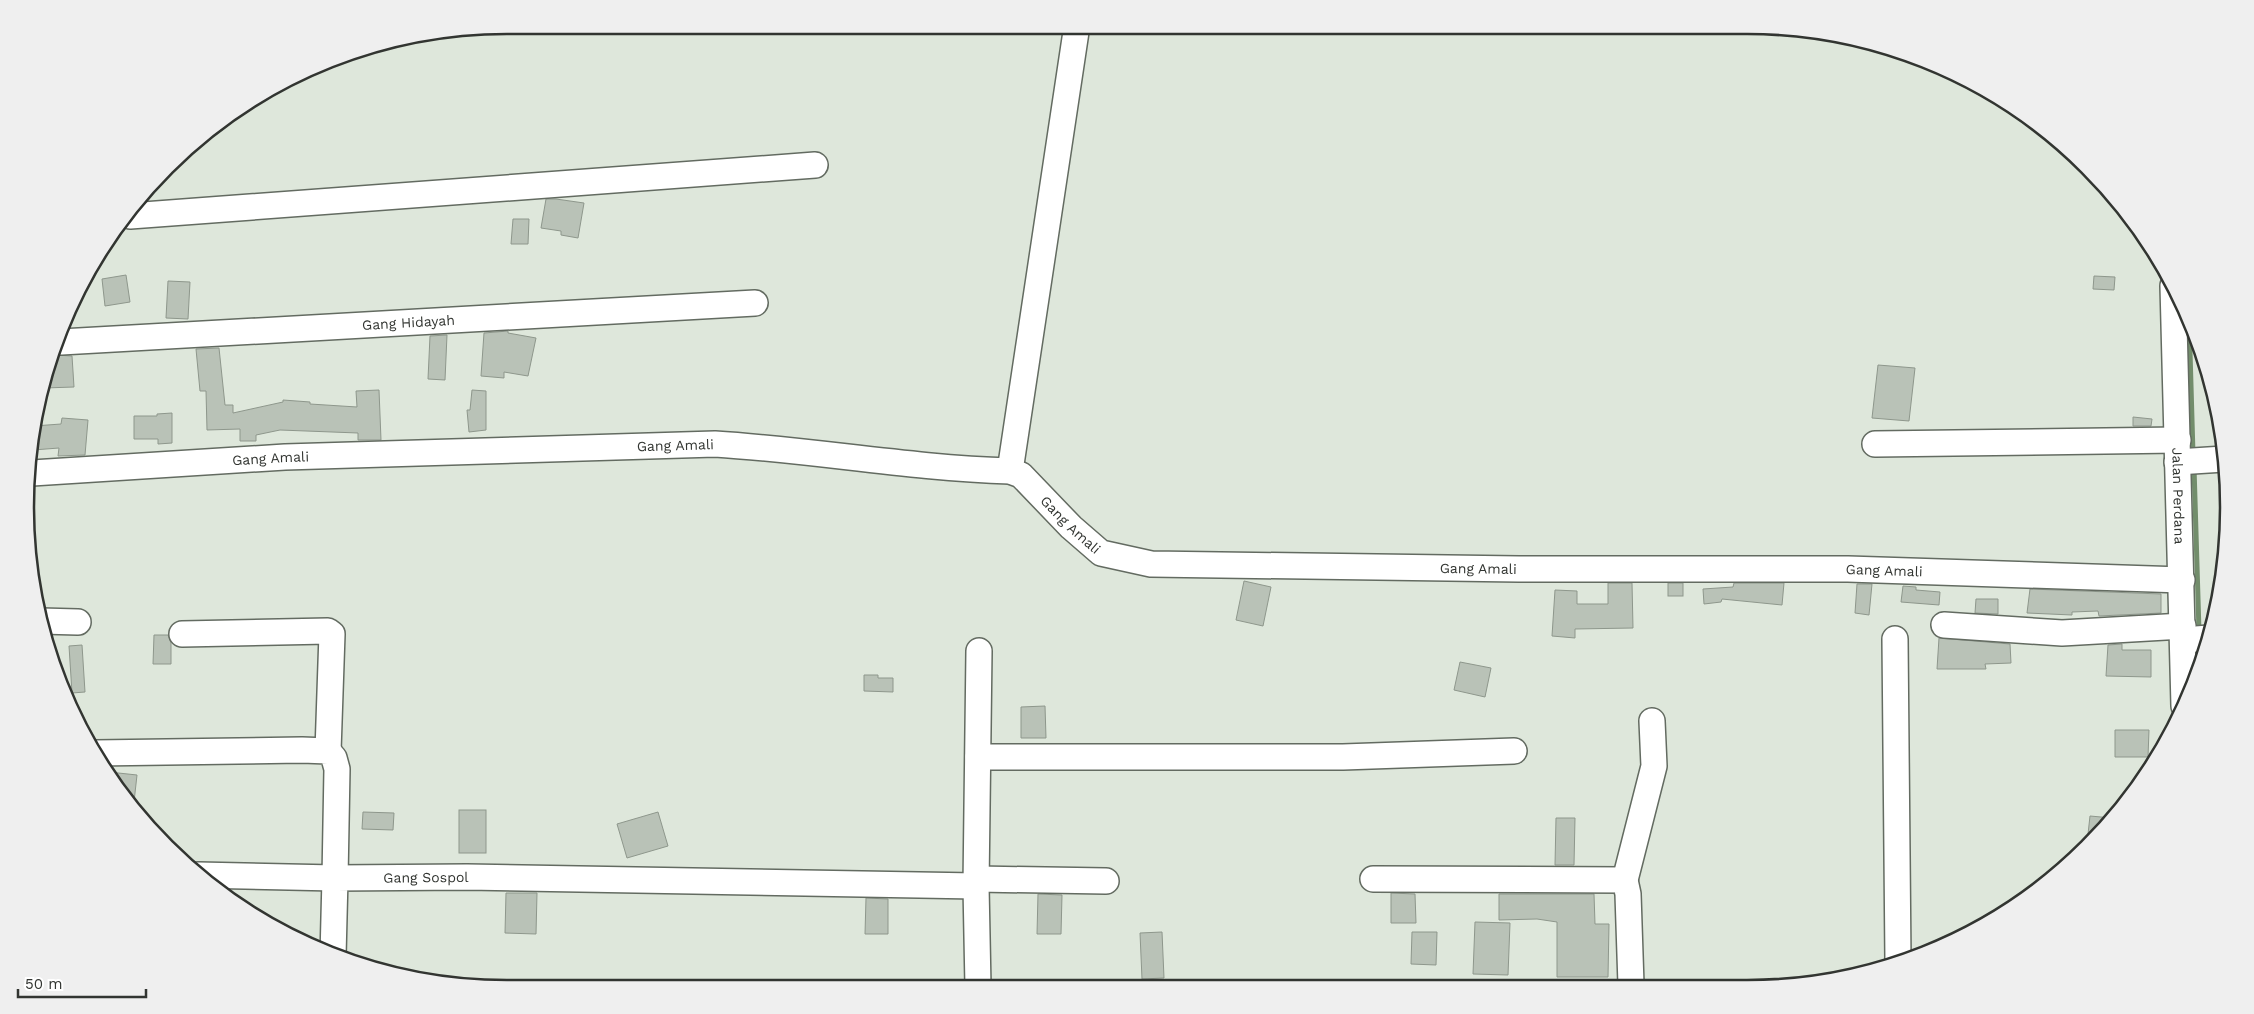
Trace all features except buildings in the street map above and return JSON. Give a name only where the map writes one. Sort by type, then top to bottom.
[{"type":"street","points":[[1010,471],[1076,34]]},
{"type":"street","points":[[135,216],[814,165]]},
{"type":"street","name":"Gang Hidayah","points":[[64,342],[755,303]]},
{"type":"street","name":"Jalan Perdana","points":[[2181,319],[2184,333],[2194,457],[2182,580],[2184,689]]},
{"type":"street","name":"Gang Amali","points":[[35,473],[285,457],[715,444],[1010,471],[1022,475],[1071,527],[1101,553],[1151,564],[1519,569],[1848,569],[2182,580]]},
{"type":"street","points":[[1875,444],[2194,457]]},
{"type":"street","points":[[48,621],[78,622]]},
{"type":"street","points":[[1944,626],[2062,633],[2183,633],[2202,637]]},
{"type":"street","points":[[182,634],[328,631],[332,634],[328,751],[334,758],[337,769],[333,947]]},
{"type":"street","points":[[1895,640],[1898,955]]},
{"type":"street","points":[[978,980],[976,883],[979,651]]},
{"type":"street","points":[[1631,980],[1628,894],[1625,880],[1654,766],[1652,721]]},
{"type":"street","points":[[103,753],[328,751]]},
{"type":"street","points":[[978,757],[1314,757],[1514,751]]},
{"type":"street","name":"Gang Sospol","points":[[211,875],[867,883],[1106,881]]},
{"type":"street","points":[[1373,879],[1625,880]]},
{"type":"waterway","points":[[2190,341],[2193,454]]},
{"type":"waterway","points":[[2194,467],[2199,631]]}]
